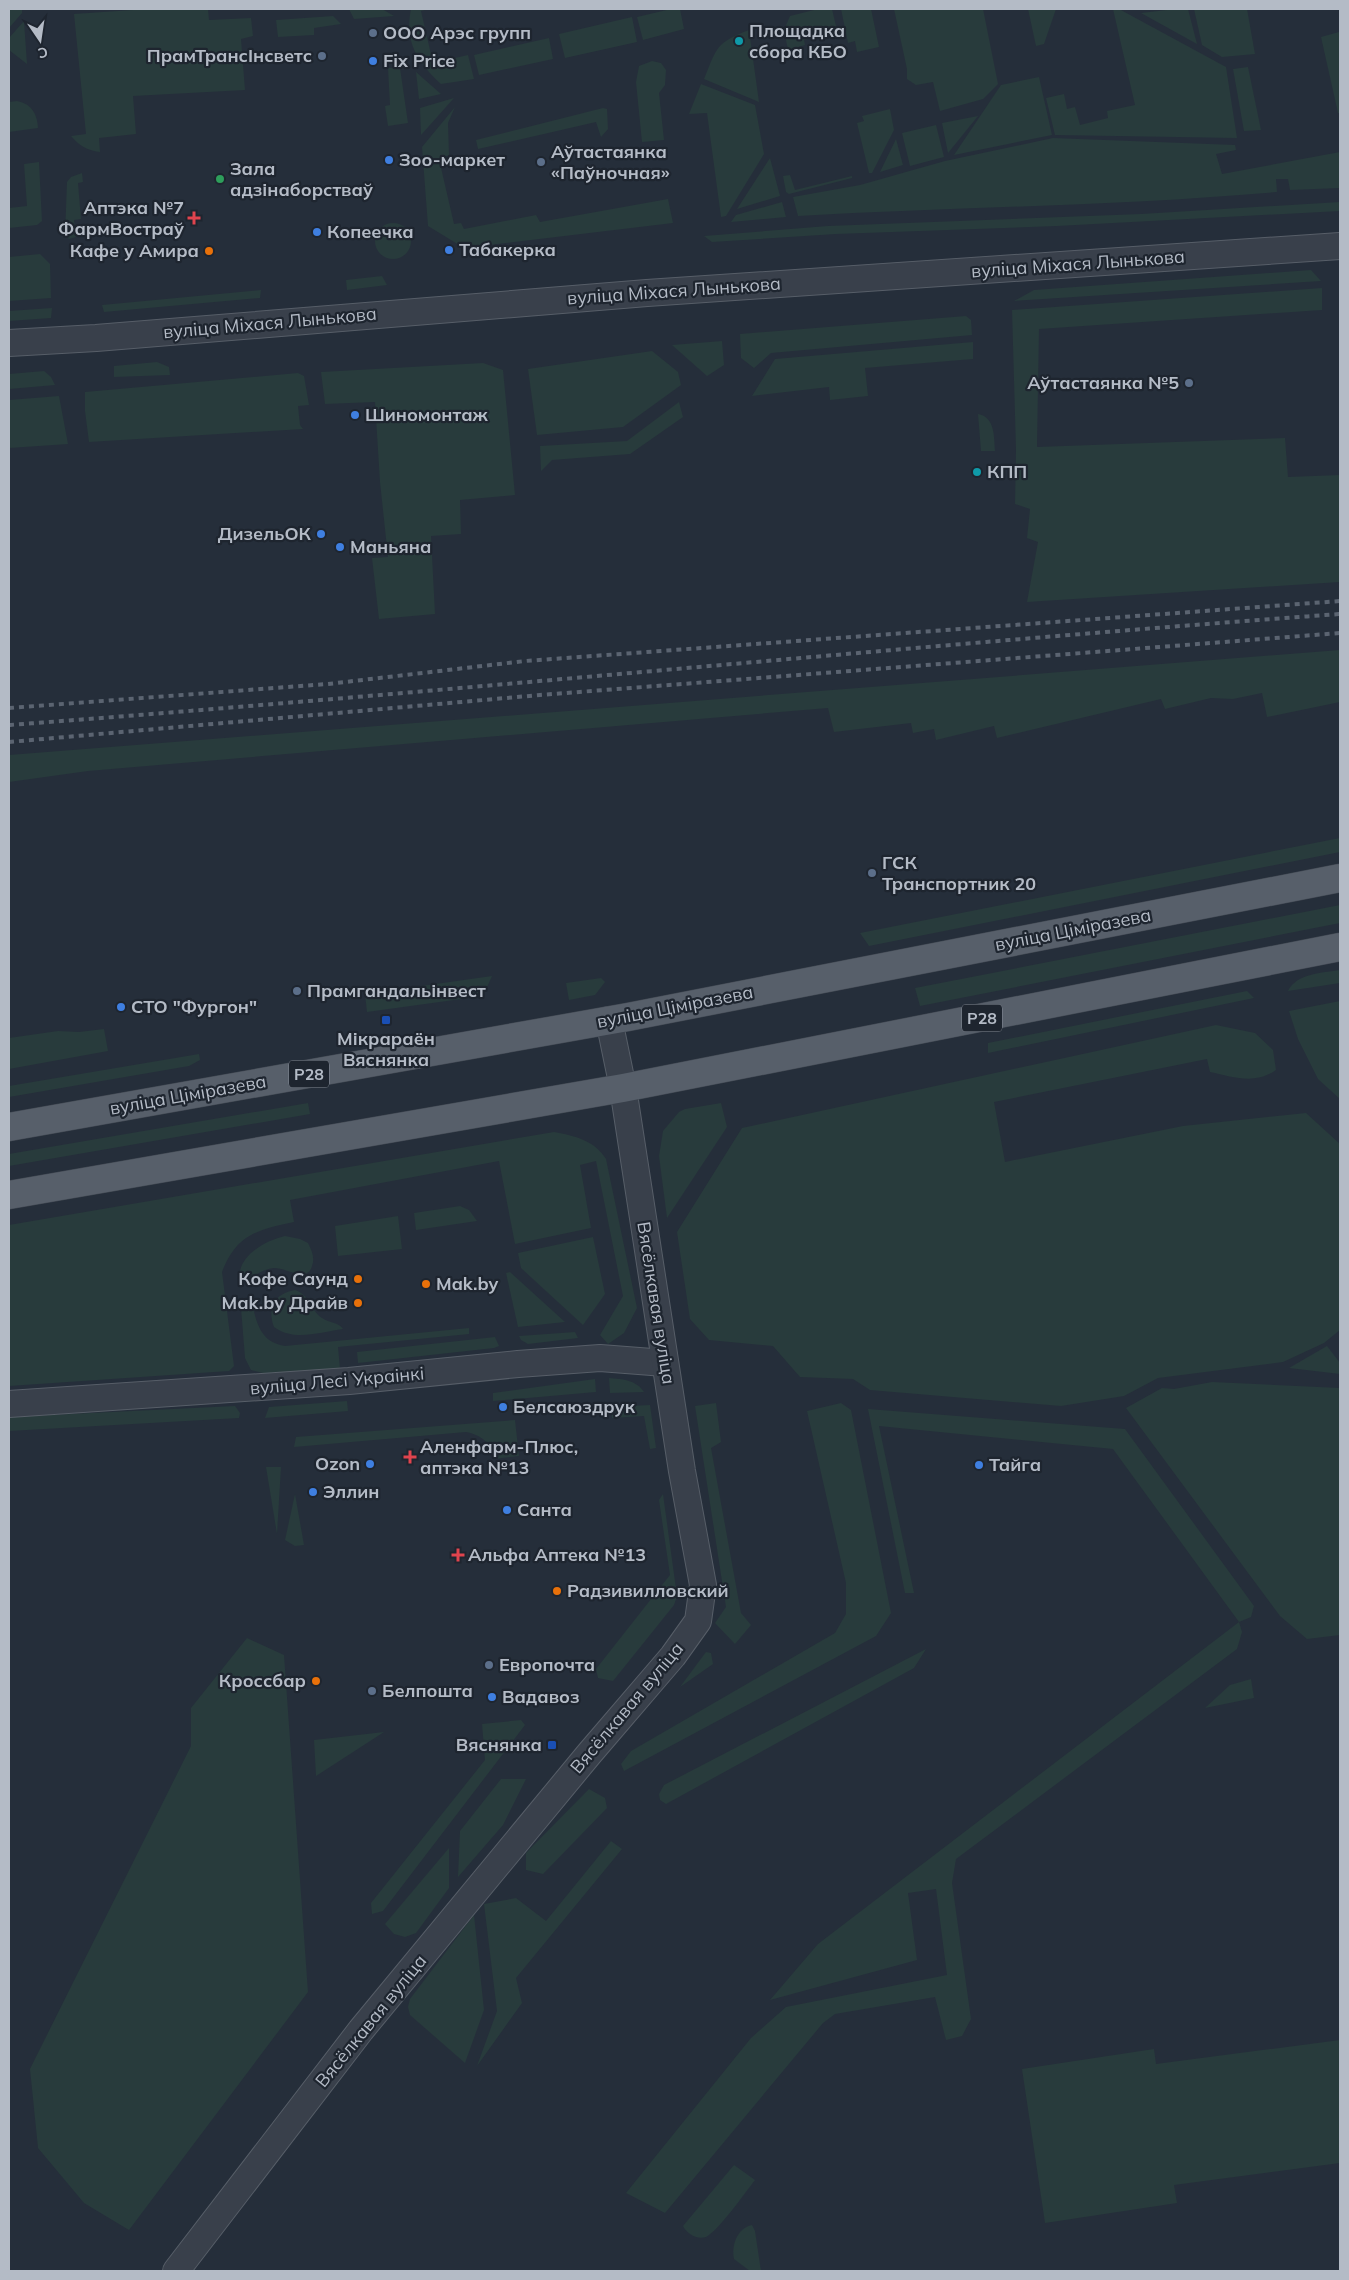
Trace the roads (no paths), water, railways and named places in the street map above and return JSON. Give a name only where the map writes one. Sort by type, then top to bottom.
[{"type":"main road","name":"вуліца Ціміразева","points":[[9,1127],[609,1020],[1340,878]]},
{"type":"main road","name":"Р28","points":[[9,1195],[623,1088],[1340,947]]},
{"type":"street","name":"вуліца Міхася Лынькова","points":[[9,343],[96,338],[689,290],[1340,246]]},
{"type":"street","name":"Вясёлкавая вуліца","points":[[176,2271],[361,2030],[589,1754],[673,1656],[698,1621],[703,1585],[665,1364],[623,1088],[609,1020]]},
{"type":"street","name":"вуліца Лесі Украінкі","points":[[9,1404],[330,1383],[518,1364],[600,1358],[665,1364]]},
{"type":"railway","points":[[9,708],[328,684],[525,661],[1340,601]]},
{"type":"railway","points":[[9,725],[1007,640],[1340,614]]},
{"type":"railway","points":[[9,742],[540,695],[1340,633]]},
{"type":"place","name":"ООО Арэс групп","points":[[373,33]]},
{"type":"place","name":"Площадка сбора КБО","points":[[739,41]]},
{"type":"place","name":"ПрамТрансІнсветс","points":[[322,56]]},
{"type":"place","name":"Fix Price","points":[[373,61]]},
{"type":"place","name":"Зоо-маркет","points":[[389,160]]},
{"type":"place","name":"Аўтастаянка «Паўночная»","points":[[541,162]]},
{"type":"place","name":"Зала адзінаборстваў","points":[[220,179]]},
{"type":"place","name":"Аптэка №7 ФармВостраў","points":[[194,218]]},
{"type":"place","name":"Копеечка","points":[[317,232]]},
{"type":"place","name":"Табакерка","points":[[449,250]]},
{"type":"place","name":"Кафе у Амира","points":[[209,251]]},
{"type":"place","name":"Аўтастаянка №5","points":[[1189,383]]},
{"type":"place","name":"Шиномонтаж","points":[[355,415]]},
{"type":"place","name":"КПП","points":[[977,472]]},
{"type":"place","name":"ДизельОК","points":[[321,534]]},
{"type":"place","name":"Маньяна","points":[[340,547]]},
{"type":"place","name":"ГСК Транспортник 20","points":[[872,873]]},
{"type":"place","name":"Прамгандальінвест","points":[[297,991]]},
{"type":"place","name":"СТО \"Фургон\"","points":[[121,1007]]},
{"type":"place","name":"Мікрараён Вяснянка","points":[[386,1020]]},
{"type":"place","name":"Кофе Саунд","points":[[358,1279]]},
{"type":"place","name":"Mak.by","points":[[426,1284]]},
{"type":"place","name":"Маk.by Драйв","points":[[358,1303]]},
{"type":"place","name":"Белсаюздрук","points":[[503,1407]]},
{"type":"place","name":"Аленфарм-Плюс, аптэка №13","points":[[410,1457]]},
{"type":"place","name":"Ozon","points":[[370,1464]]},
{"type":"place","name":"Тайга","points":[[979,1465]]},
{"type":"place","name":"Эллин","points":[[313,1492]]},
{"type":"place","name":"Санта","points":[[507,1510]]},
{"type":"place","name":"Альфа Аптека №13","points":[[458,1555]]},
{"type":"place","name":"Радзивилловский","points":[[557,1591]]},
{"type":"place","name":"Европочта","points":[[489,1665]]},
{"type":"place","name":"Кроссбар","points":[[316,1681]]},
{"type":"place","name":"Белпошта","points":[[372,1691]]},
{"type":"place","name":"Вадавоз","points":[[492,1697]]},
{"type":"place","name":"Вяснянка","points":[[552,1745]]}]
